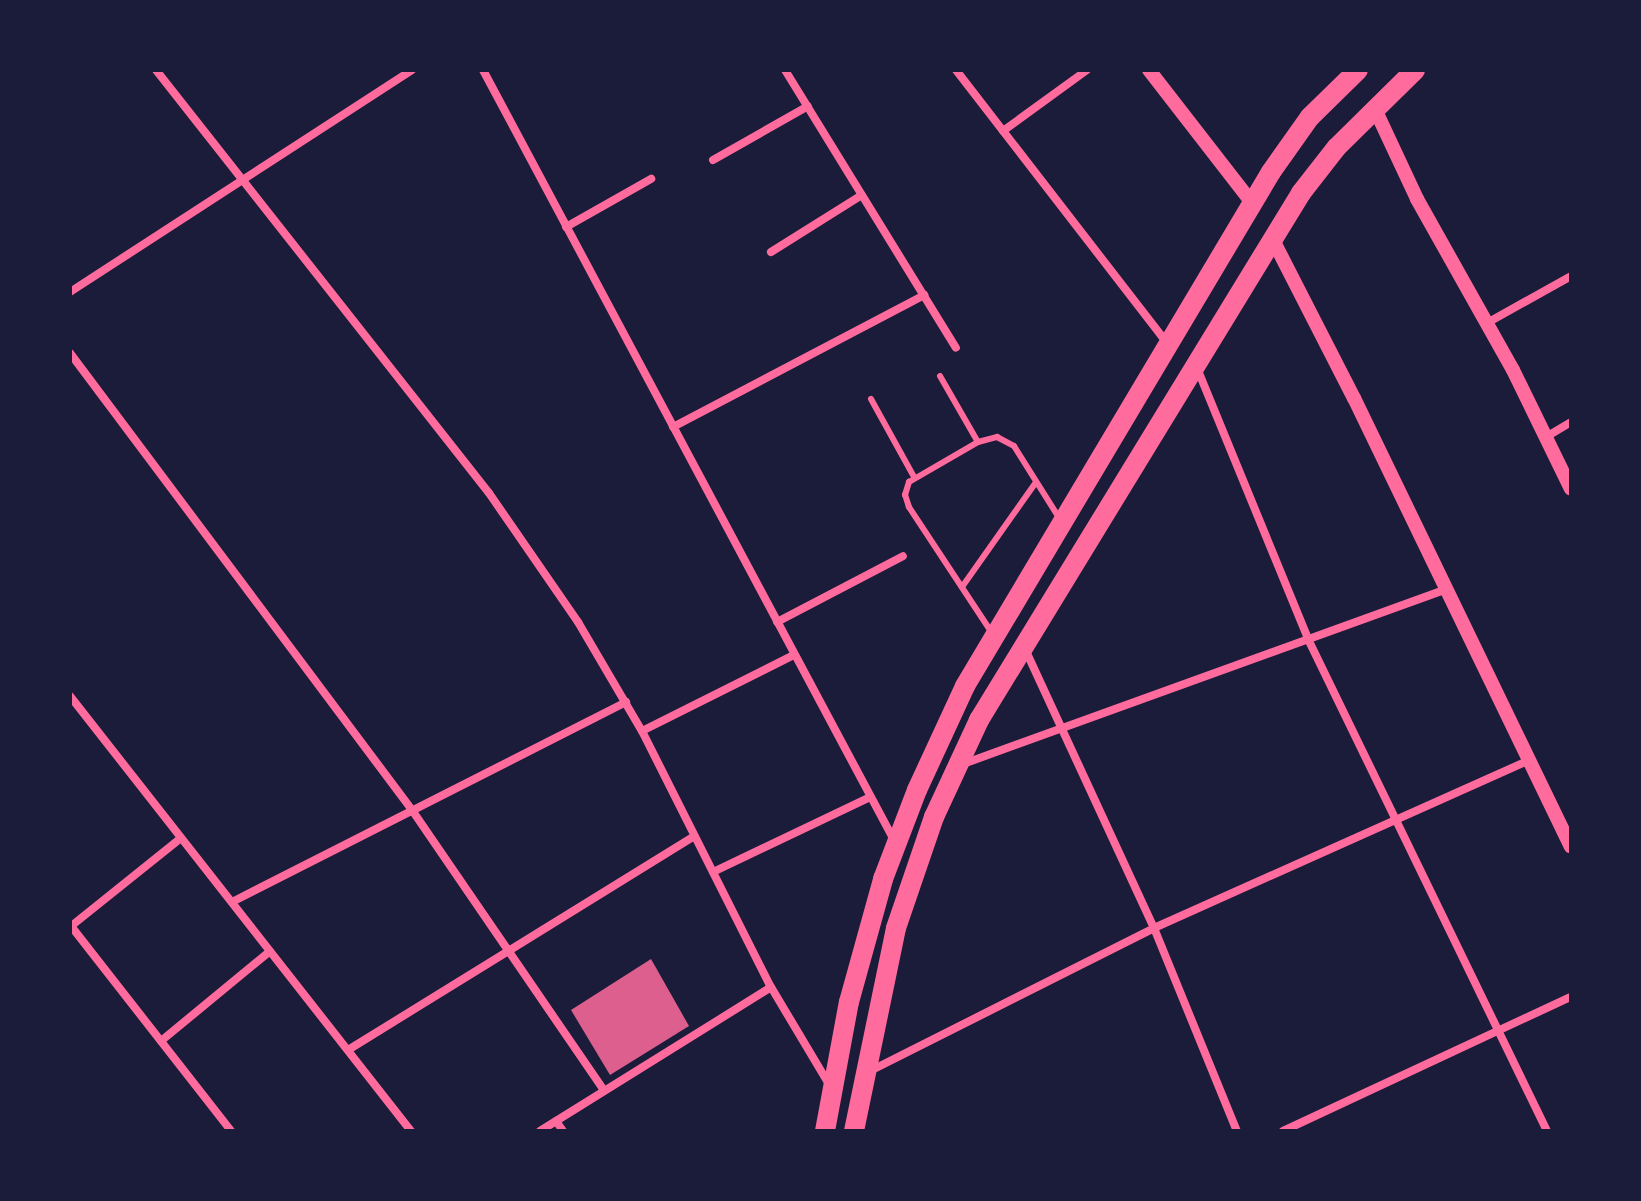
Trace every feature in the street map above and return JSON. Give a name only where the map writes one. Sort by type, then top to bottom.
[{"type":"main road","points":[[825,1131],[864,940],[896,845],[940,738],[993,635],[1063,524],[1252,203],[1310,117],[1358,70]]},
{"type":"main road","points":[[854,1131],[896,928],[913,872],[955,767],[1023,645],[1272,238],[1336,148],[1374,107],[1415,70]]},
{"type":"street","points":[[156,70],[489,493],[578,622],[642,731],[771,987],[832,1089]]},
{"type":"street","points":[[70,292],[412,70]]},
{"type":"street","points":[[483,70],[896,845]]},
{"type":"street","points":[[785,70],[956,348]]},
{"type":"street","points":[[956,70],[1169,345]]},
{"type":"street","points":[[1003,131],[1087,70]]},
{"type":"street","points":[[1149,70],[1252,203]]},
{"type":"street","points":[[713,160],[808,106]]},
{"type":"street","points":[[1374,107],[1417,199],[1487,323],[1571,489]]},
{"type":"street","points":[[566,227],[651,179]]},
{"type":"street","points":[[771,252],[862,195]]},
{"type":"street","points":[[1272,238],[1571,846]]},
{"type":"street","points":[[1487,323],[1571,276]]},
{"type":"street","points":[[673,427],[924,295]]},
{"type":"street","points":[[70,353],[412,810],[511,950],[604,1090]]},
{"type":"street","points":[[1195,363],[1308,639],[1547,1131]]},
{"type":"street","points":[[1546,437],[1571,422]]},
{"type":"street","points":[[777,622],[903,556]]},
{"type":"street","points":[[955,767],[1447,589]]},
{"type":"street","points":[[1023,645],[1154,928],[1237,1131]]},
{"type":"street","points":[[642,731],[794,655]]},
{"type":"street","points":[[70,696],[411,1131]]},
{"type":"street","points":[[232,902],[626,702]]},
{"type":"street","points":[[866,1073],[1154,928],[1529,760]]},
{"type":"street","points":[[713,872],[870,797]]},
{"type":"street","points":[[348,1050],[694,836]]},
{"type":"street","points":[[181,838],[71,926],[231,1131]]},
{"type":"street","points":[[161,1041],[270,951]]},
{"type":"street","points":[[540,1131],[771,987]]},
{"type":"street","points":[[1283,1131],[1571,997]]},
{"type":"street","points":[[556,1121],[563,1131]]},
{"type":"lane","points":[[940,376],[978,442]]},
{"type":"lane","points":[[871,399],[914,477]]},
{"type":"lane","points":[[993,635],[906,501],[906,488],[914,477],[978,442],[997,437],[1006,440],[1019,453],[1063,524]]},
{"type":"lane","points":[[962,587],[1036,482]]},
{"type":"building","points":[[651,959],[689,1026],[610,1075],[571,1010]]}]
